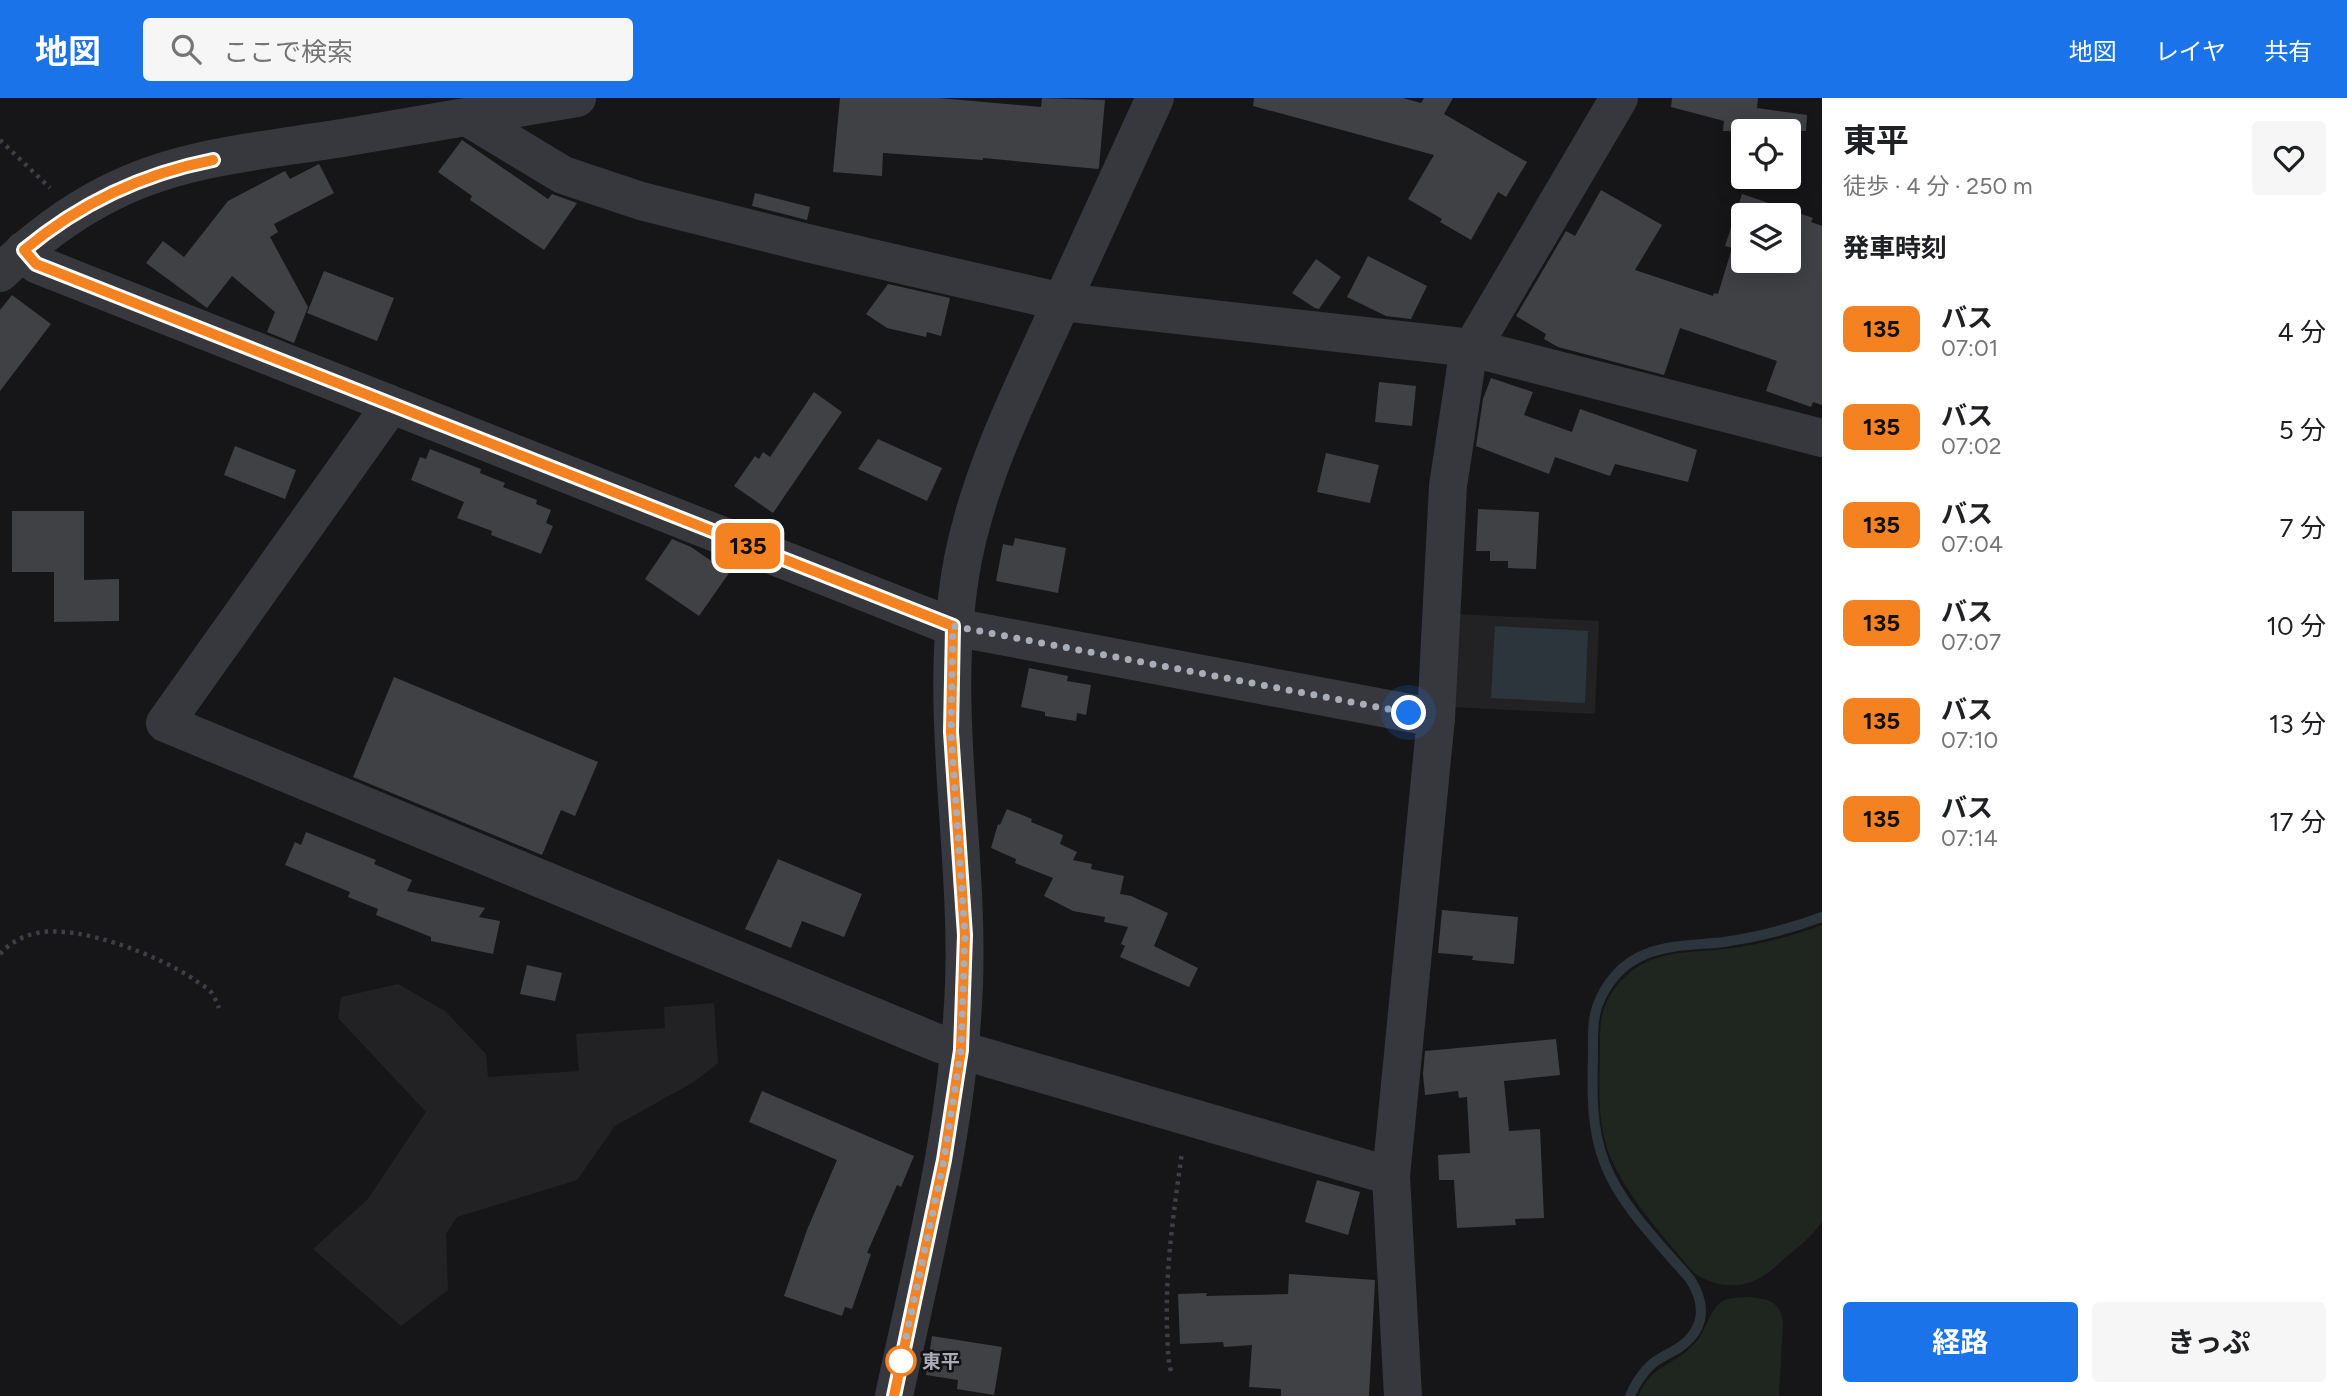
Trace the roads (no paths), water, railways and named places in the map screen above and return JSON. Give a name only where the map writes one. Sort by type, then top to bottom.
[{"type":"street","points":[[12,262],[72,214],[122,187],[182,166],[577,98]]},
{"type":"street","points":[[894,1396],[944,1160],[961,1050],[965,935],[951,732],[953,626],[963,559],[982,486],[1010,416],[1155,98]]},
{"type":"street","points":[[1403,1396],[1391,1176],[1436,718],[1448,486],[1466,367],[1472,348],[1619,98]]},
{"type":"street","points":[[467,117],[563,174],[641,201],[807,243],[1062,302],[1472,348],[1822,438]]},
{"type":"street","points":[[12,262],[36,264],[953,626],[1436,718]]},
{"type":"street","points":[[388,403],[383,416],[165,723],[940,1044],[1391,1176]]},
{"type":"waterway","points":[[1630,1396],[1648,1367],[1689,1340],[1699,1324],[1701,1306],[1690,1279],[1621,1195],[1600,1151],[1593,1096],[1593,1030],[1597,1007],[1616,975],[1629,963],[1646,954],[1675,947],[1749,938],[1822,917]]},
{"type":"place","name":"東平","points":[[901,1361]]}]
